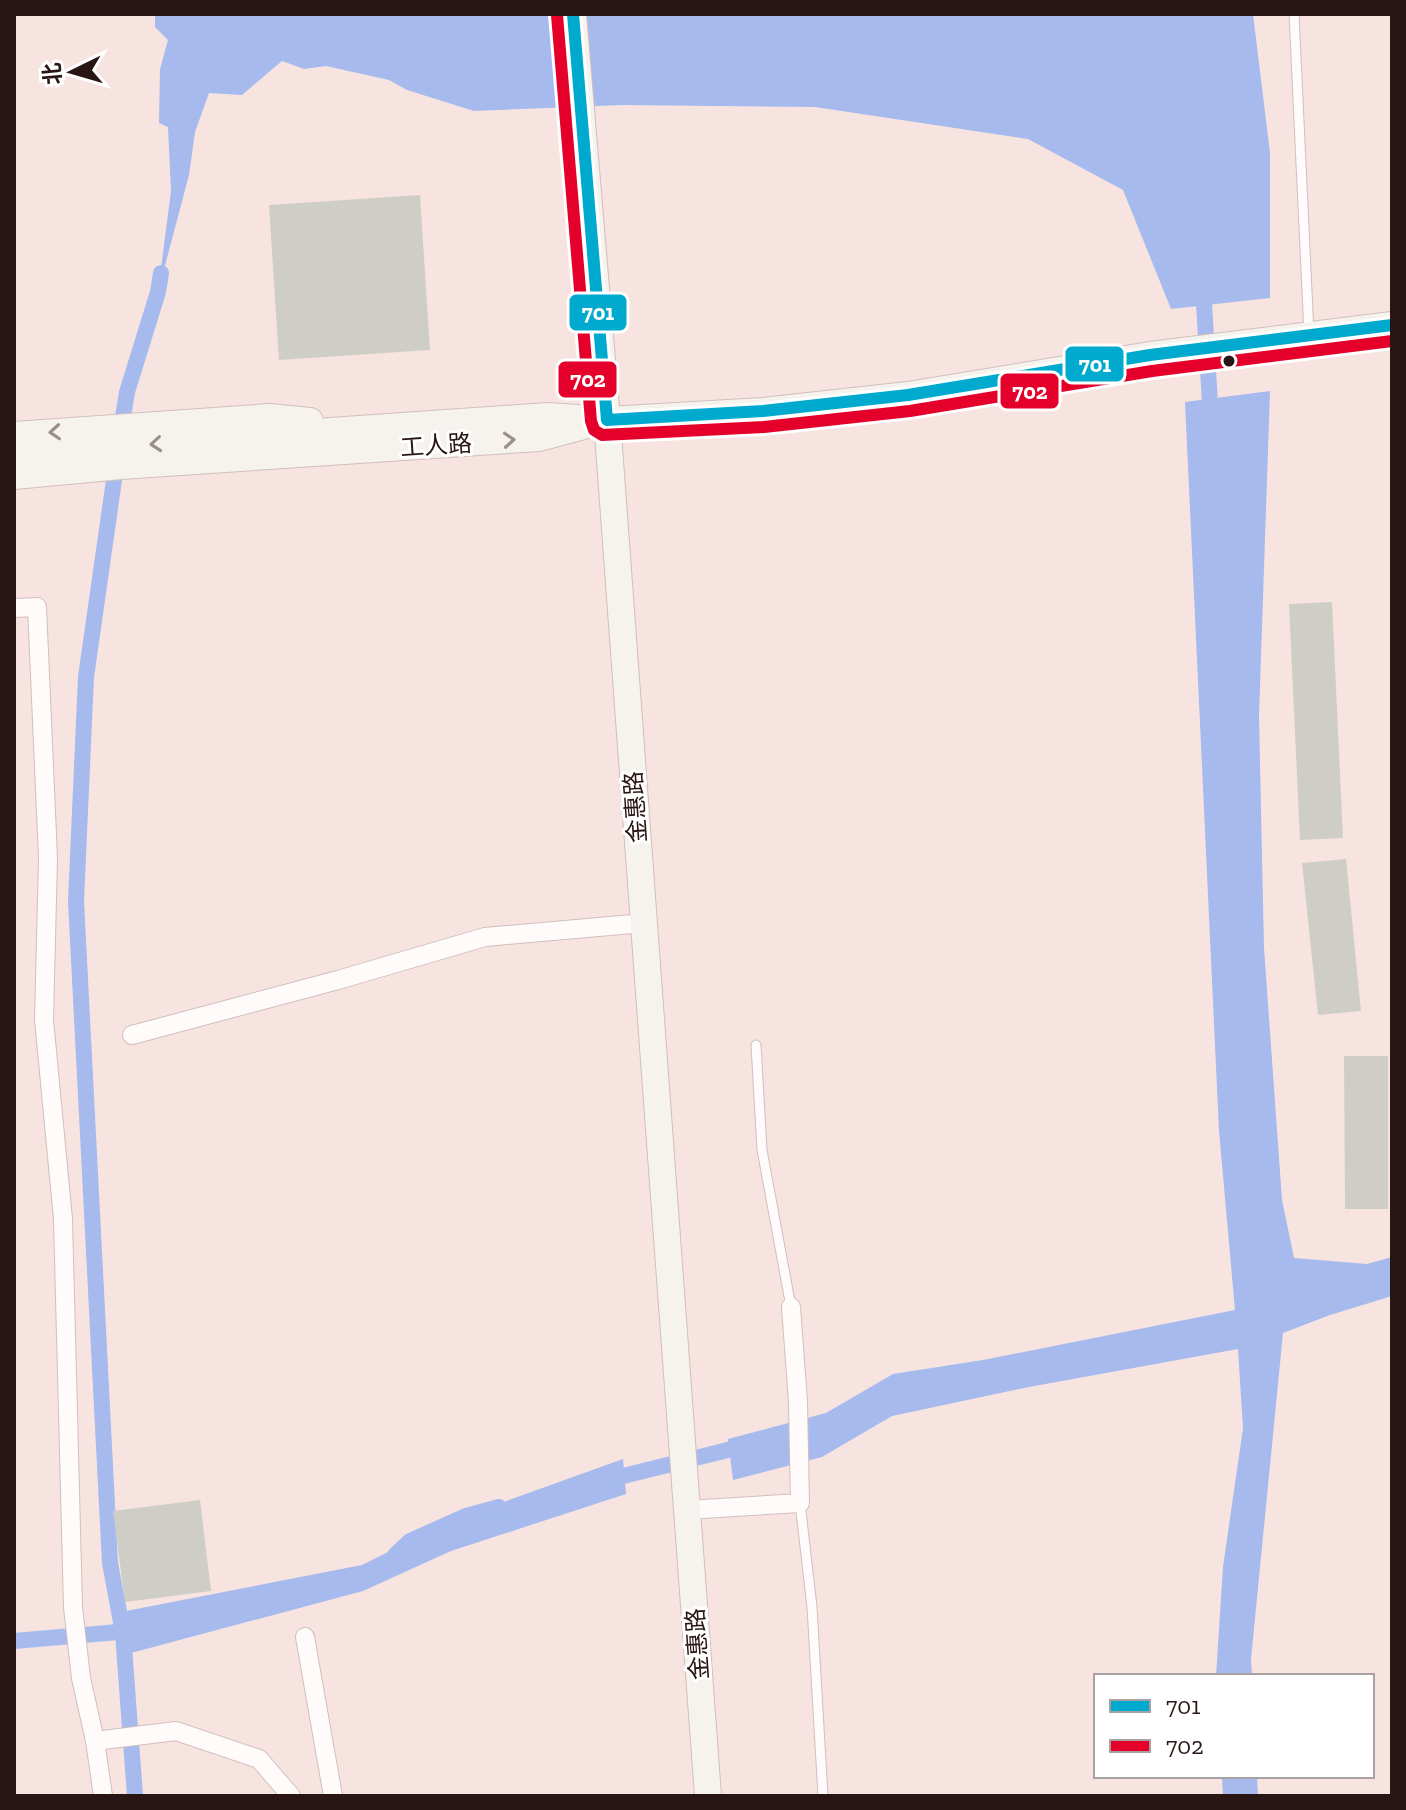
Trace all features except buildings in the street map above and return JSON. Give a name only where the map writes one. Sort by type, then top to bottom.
[{"type":"main road","name":"金惠路","points":[[573,14],[607,420],[708,1796]]},
{"type":"main road","points":[[1309,335],[1392,325]]},
{"type":"main road","name":"工人路","points":[[262,446],[382,438],[548,416],[607,420],[763,411],[908,395],[1150,355],[1309,335]]},
{"type":"main road","points":[[14,435],[270,417],[382,438]]},
{"type":"main road","points":[[14,489],[304,469],[382,438]]},
{"type":"main road","points":[[14,456],[262,446]]},
{"type":"main road","points":[[14,476],[121,466],[262,446]]},
{"type":"street","points":[[14,608],[37,607],[48,858],[44,1020],[63,1219],[73,1607],[81,1678],[103,1796]]},
{"type":"street","points":[[132,1035],[485,937],[644,923]]},
{"type":"street","points":[[686,1501],[800,1503],[798,1402],[791,1307]]},
{"type":"street","points":[[305,1637],[333,1796]]},
{"type":"street","points":[[95,1741],[176,1731],[259,1759],[291,1796]]},
{"type":"lane","points":[[1294,14],[1309,335]]},
{"type":"lane","points":[[756,1045],[762,1150],[791,1307]]},
{"type":"lane","points":[[800,1503],[812,1607],[823,1796]]},
{"type":"water","points":[[155,14],[1253,14],[1270,153],[1270,298],[1171,309],[1123,190],[1028,139],[815,107],[622,105],[474,111],[407,90],[389,80],[326,66],[304,69],[282,61],[242,95],[209,93],[195,132],[189,175],[158,292],[171,191],[168,127],[159,123],[160,69],[168,40],[155,27]]},
{"type":"water","points":[[1270,391],[1259,716],[1264,948],[1282,1200],[1294,1258],[1367,1264],[1392,1257],[1392,1296],[1283,1333],[1252,1674],[1216,1674],[1223,1567],[1243,1428],[1238,1349],[1029,1387],[892,1416],[822,1457],[733,1480],[728,1439],[826,1413],[893,1374],[983,1360],[1235,1310],[1219,1131],[1185,402]]},
{"type":"water","points":[[623,1459],[626,1494],[451,1551],[363,1591],[131,1653],[126,1611],[362,1565],[410,1541],[509,1500]]},
{"type":"water","points":[[1222,1778],[1257,1778],[1258,1796],[1223,1796]]},
{"type":"waterway","points":[[120,436],[127,392],[161,273]]},
{"type":"waterway","points":[[1203,287],[1211,420]]},
{"type":"waterway","points":[[117,459],[86,677],[76,901],[110,1563],[123,1633],[135,1796]]},
{"type":"waterway","points":[[603,1481],[748,1445]]},
{"type":"waterway","points":[[395,1555],[410,1541],[466,1516],[499,1507]]},
{"type":"waterway","points":[[14,1641],[130,1631]]},
{"type":"transit line","name":"701","points":[[573,14],[607,420],[763,411],[908,395],[1150,355],[1392,325]]},
{"type":"transit line","name":"702","points":[[557,15],[591,421],[594,430],[602,435],[764,427],[910,411],[1152,371],[1392,341]]}]
